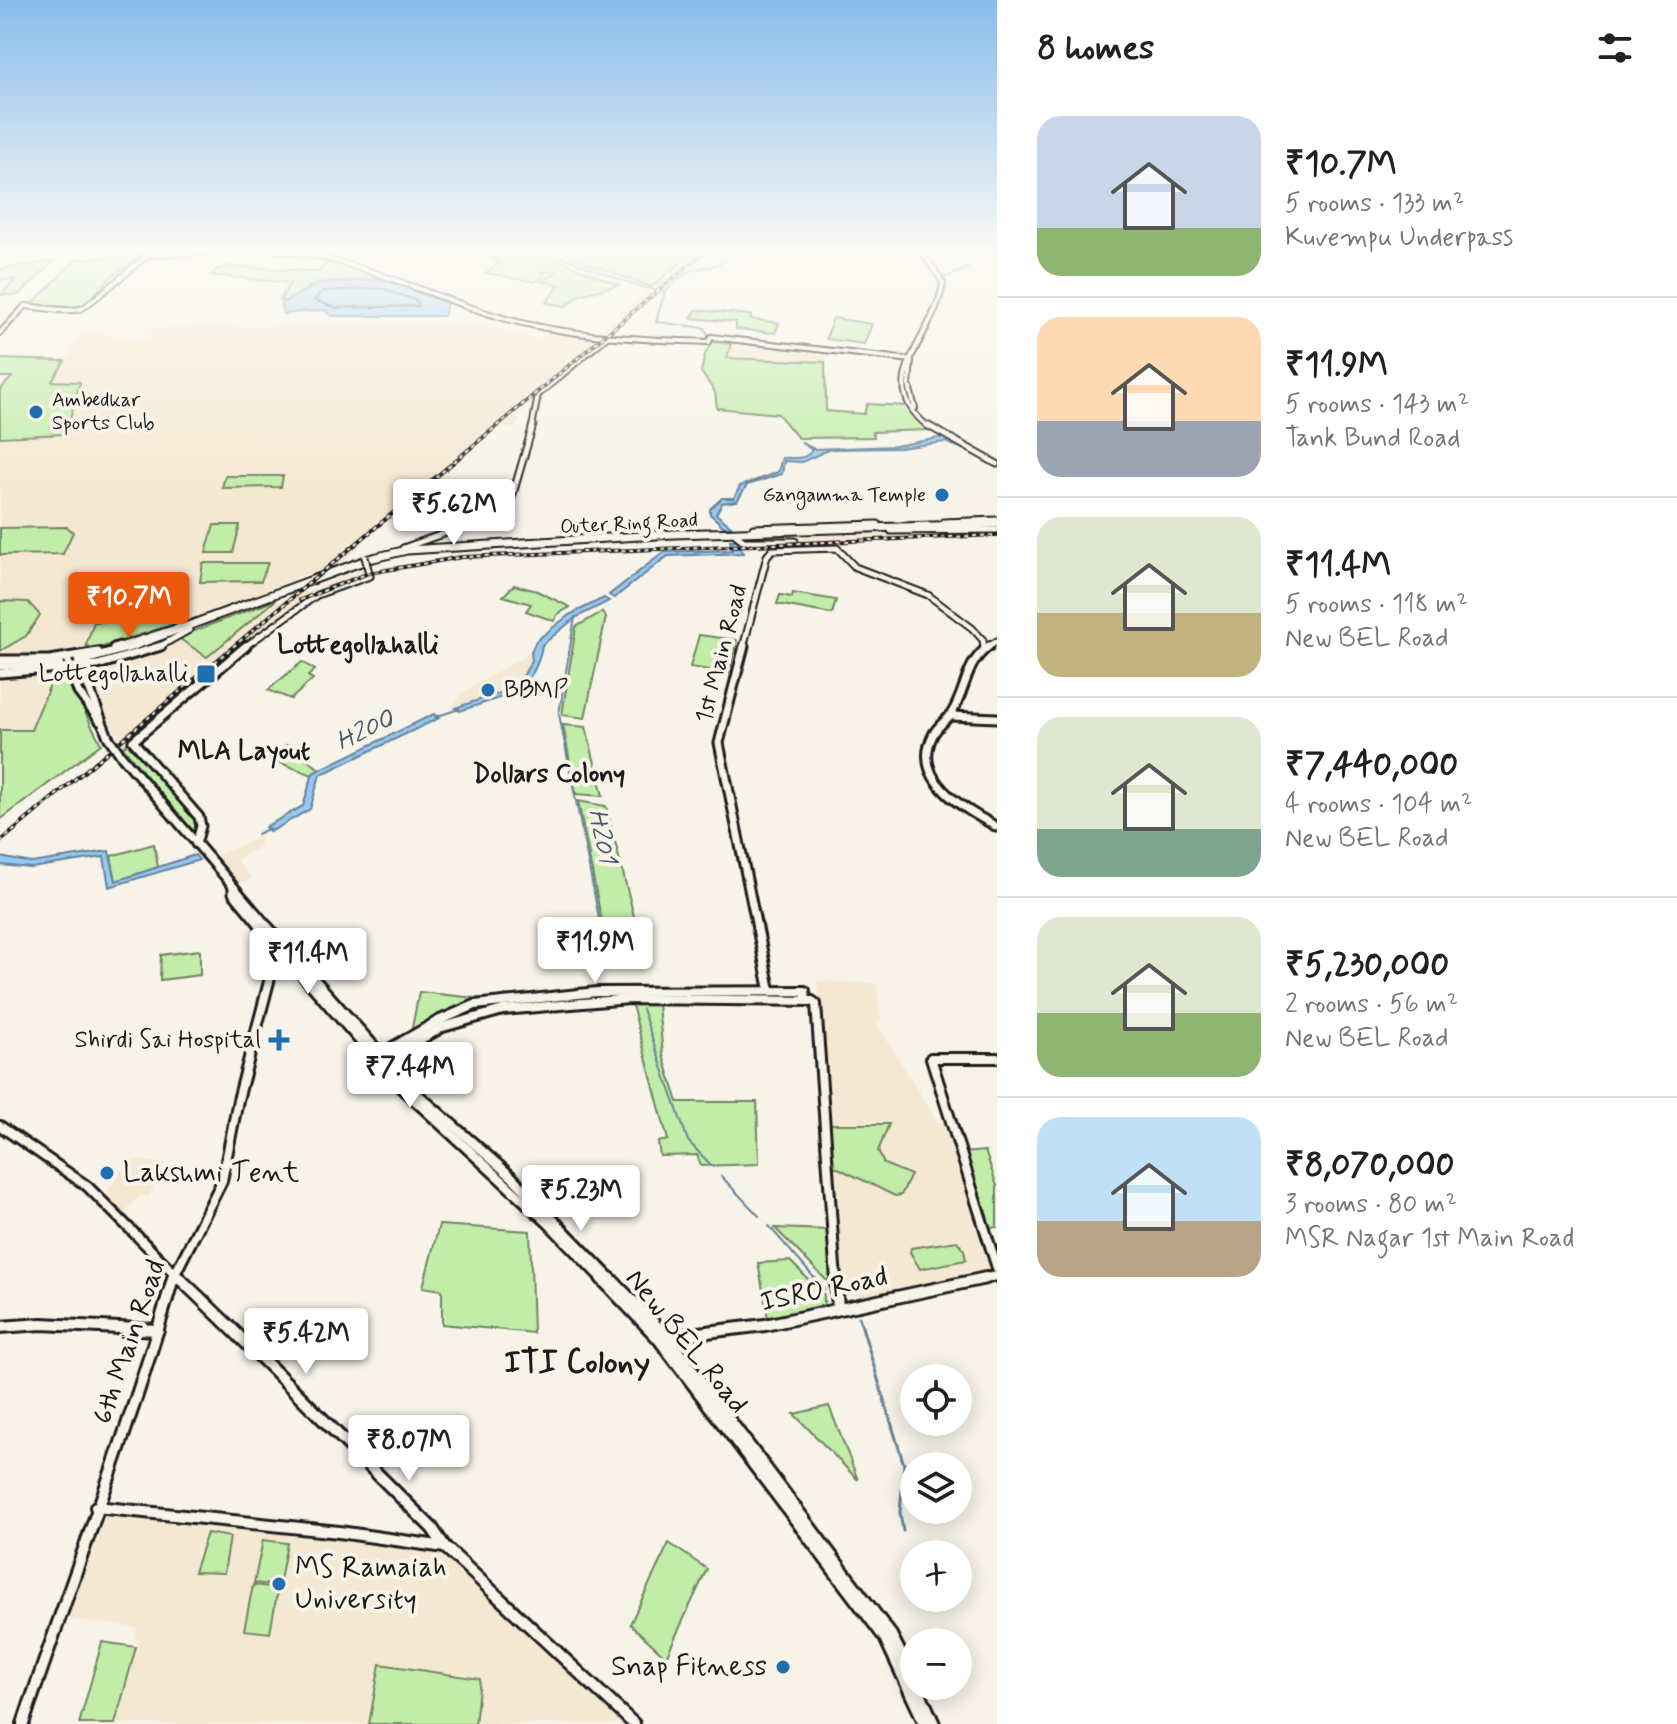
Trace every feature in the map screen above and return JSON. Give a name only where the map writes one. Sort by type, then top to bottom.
[{"type":"highway","points":[[889,527],[997,525]]},
{"type":"highway","name":"Outer Ring Road","points":[[188,628],[355,568],[409,554],[889,527]]},
{"type":"highway","name":"Outer Ring Road","points":[[188,628],[369,559],[407,550],[674,534],[889,527]]},
{"type":"highway","points":[[81,666],[188,628]]},
{"type":"highway","points":[[0,667],[56,668]]},
{"type":"street","points":[[573,330],[607,337],[709,342],[711,337],[911,360]]},
{"type":"street","points":[[928,330],[904,372],[915,417],[944,436],[980,450],[995,462]]},
{"type":"street","points":[[196,844],[201,826],[199,817],[133,741],[271,625],[317,595],[369,573],[365,557],[411,547],[508,511],[514,477],[533,428],[538,395],[607,337]]},
{"type":"street","points":[[753,528],[889,527]]},
{"type":"street","points":[[736,535],[744,541],[796,545]]},
{"type":"street","name":"1st Main Road","points":[[770,990],[720,740],[767,556],[772,550],[796,545],[837,548],[864,571],[928,595],[972,628],[983,640],[984,649]]},
{"type":"street","points":[[56,668],[68,672],[81,666],[96,666],[164,643],[188,628]]},
{"type":"street","points":[[997,641],[984,649],[968,666],[951,716],[935,730],[927,749],[934,779],[952,801],[997,827]]},
{"type":"street","points":[[67,658],[68,672],[91,712],[100,721]]},
{"type":"street","points":[[0,667],[67,658],[81,666],[100,711],[100,721]]},
{"type":"street","points":[[56,668],[73,681]]},
{"type":"street","points":[[951,716],[997,718]]},
{"type":"street","name":"New BEL Road","points":[[100,721],[120,754],[208,860],[380,1058]]},
{"type":"street","name":"New BEL Road","points":[[233,887],[233,893],[294,966],[380,1058],[606,1272],[662,1338],[891,1635],[900,1653]]},
{"type":"street","name":"6th Main Road","points":[[23,1724],[96,1507],[138,1400],[175,1271],[222,1181],[241,1087],[271,974],[294,966]]},
{"type":"street","points":[[380,1058],[446,1016],[475,1005],[653,990],[770,990],[805,995],[816,1004],[838,1309]]},
{"type":"street","points":[[380,1058],[443,1027],[492,1012],[583,1001],[805,995]]},
{"type":"street","points":[[997,1058],[931,1058],[997,1268]]},
{"type":"street","points":[[0,1126],[84,1181],[118,1212],[131,1233],[175,1271],[283,1376],[322,1420],[432,1528],[445,1547],[634,1724]]},
{"type":"street","name":"New BEL Road","points":[[479,1153],[662,1338]]},
{"type":"street","name":"ISRO Road","points":[[662,1338],[750,1327],[997,1276]]},
{"type":"street","points":[[0,1327],[42,1324],[158,1330]]},
{"type":"street","name":"New BEL Road","points":[[712,1404],[885,1638],[925,1724]]},
{"type":"street","points":[[96,1507],[339,1532],[445,1547]]},
{"type":"street","points":[[923,1700],[934,1724]]},
{"type":"shaded area","points":[[151,330],[505,330],[537,339],[559,330],[593,336],[600,330],[614,330],[511,416],[521,420],[513,429],[498,426],[375,530],[340,566],[304,575],[209,616],[183,621],[107,647],[70,655],[0,658],[0,437],[66,434],[80,382],[52,382],[83,333],[149,338]]},
{"type":"shaded area","points":[[731,344],[827,354],[825,362],[726,358]]},
{"type":"shaded area","points":[[997,531],[997,538],[799,544],[796,536]]},
{"type":"shaded area","points":[[364,569],[366,575],[316,594],[268,624],[123,747],[87,679],[89,674]]},
{"type":"shaded area","points":[[531,652],[532,660],[517,688],[452,707],[462,693]]},
{"type":"shaded area","points":[[0,675],[54,675],[72,687],[101,744],[0,820]]},
{"type":"shaded area","points":[[261,836],[259,847],[236,860],[253,879],[237,884],[215,857]]},
{"type":"shaded area","points":[[817,981],[876,983],[881,1021],[876,1022],[938,1123],[944,1122],[992,1271],[858,1298],[841,1286]]},
{"type":"shaded area","points":[[128,1159],[165,1164],[149,1196],[139,1196],[123,1215],[106,1194]]},
{"type":"shaded area","name":"MS Ramaiah University","points":[[103,1513],[441,1549],[531,1630],[621,1724],[116,1724],[139,1641],[135,1640],[137,1628],[68,1619]]},
{"type":"green space","points":[[829,330],[869,330],[864,344],[826,339]]},
{"type":"green space","points":[[712,342],[731,344],[727,358],[825,362],[826,411],[864,414],[867,404],[907,406],[927,430],[872,432],[874,437],[798,438],[778,414],[717,408],[715,392],[701,372],[705,354]]},
{"type":"green space","name":"Ambedkar Sports Club","points":[[0,359],[65,361],[52,381],[80,382],[66,434],[0,437],[0,390],[12,377],[0,377]]},
{"type":"green space","points":[[225,476],[283,476],[281,487],[222,488]]},
{"type":"green space","points":[[214,525],[240,525],[233,553],[206,553]]},
{"type":"green space","points":[[67,527],[73,532],[63,554],[0,555],[0,528]]},
{"type":"green space","points":[[203,563],[268,563],[261,581],[200,582]]},
{"type":"green space","points":[[514,585],[537,591],[570,607],[558,614],[554,621],[526,611],[531,604],[503,596]]},
{"type":"green space","points":[[793,593],[836,600],[832,614],[777,604],[780,595],[792,597]]},
{"type":"green space","points":[[276,600],[207,657],[180,639],[189,633]]},
{"type":"green space","points":[[0,601],[28,602],[40,615],[26,636],[0,651]]},
{"type":"green space","points":[[602,612],[606,617],[585,718],[562,715],[576,627]]},
{"type":"green space","points":[[183,621],[93,650],[86,645],[94,622]]},
{"type":"green space","points":[[699,635],[737,640],[729,673],[690,667]]},
{"type":"green space","points":[[302,662],[315,670],[308,676],[313,679],[291,699],[268,690]]},
{"type":"green space","points":[[54,675],[72,687],[101,744],[0,820],[0,730],[31,730]]},
{"type":"green space","points":[[563,725],[586,727],[603,796],[576,794]]},
{"type":"green space","points":[[130,741],[198,825],[193,834],[123,747]]},
{"type":"green space","points":[[287,745],[321,770],[312,775],[265,757]]},
{"type":"green space","points":[[578,801],[606,806],[640,940],[605,938]]},
{"type":"green space","points":[[154,844],[158,867],[116,881],[111,856]]},
{"type":"green space","points":[[200,950],[200,975],[160,980],[161,955]]},
{"type":"green space","points":[[419,992],[485,999],[454,1009],[411,1033]]},
{"type":"green space","points":[[632,1005],[658,1005],[663,1055],[678,1102],[757,1102],[759,1164],[701,1166],[697,1155],[660,1156],[658,1142],[668,1140]]},
{"type":"green space","points":[[828,1124],[889,1124],[878,1151],[884,1164],[911,1175],[901,1195],[895,1196],[832,1165]]},
{"type":"green space","points":[[985,1151],[997,1186],[997,1227],[988,1228],[963,1153]]},
{"type":"green space","points":[[439,1225],[530,1231],[533,1333],[442,1324],[442,1290],[423,1287]]},
{"type":"green space","points":[[775,1228],[829,1230],[831,1281],[826,1280]]},
{"type":"green space","points":[[957,1241],[964,1250],[966,1260],[920,1269],[910,1252],[911,1248]]},
{"type":"green space","points":[[790,1261],[824,1295],[824,1308],[768,1318],[758,1263]]},
{"type":"green space","points":[[829,1406],[858,1480],[794,1414]]},
{"type":"green space","points":[[207,1533],[230,1537],[224,1573],[194,1572]]},
{"type":"green space","points":[[263,1540],[287,1543],[279,1586],[254,1583]]},
{"type":"green space","points":[[669,1543],[707,1569],[666,1657],[630,1624]]},
{"type":"green space","points":[[253,1585],[278,1588],[270,1633],[244,1630]]},
{"type":"green space","points":[[102,1642],[136,1647],[115,1724],[79,1724]]},
{"type":"green space","points":[[380,1664],[480,1679],[475,1724],[369,1724]]},
{"type":"water","points":[[944,437],[984,457],[945,442],[900,448],[830,449],[802,462],[784,461],[782,474],[747,485],[737,501],[722,503],[716,514],[731,526],[724,527],[710,514],[710,509],[722,498],[734,498],[740,486],[778,472],[782,458],[806,456],[812,450],[800,442],[814,449],[895,446]]},
{"type":"water","points":[[730,540],[736,540],[744,553],[668,556],[614,598],[609,595],[664,552],[732,550]]},
{"type":"water","points":[[604,598],[609,601],[575,618],[542,645],[538,662],[524,684],[502,697],[460,711],[455,708],[517,687],[532,660],[531,652],[536,641],[569,615]]},
{"type":"water","points":[[434,714],[439,718],[320,775],[310,809],[270,832],[265,827],[303,806],[313,773]]},
{"type":"water","points":[[109,851],[116,881],[195,855],[199,860],[109,887],[104,857],[31,868],[0,865],[0,857],[32,863]]},
{"type":"waterway","points":[[706,330],[709,338]]},
{"type":"waterway","name":"H201","points":[[575,617],[559,714],[603,939],[633,948]]},
{"type":"waterway","name":"H200","points":[[435,717],[459,709]]},
{"type":"waterway","name":"H200","points":[[257,834],[270,828]]},
{"type":"waterway","name":"H201","points":[[642,1009],[688,1141],[713,1167]]},
{"type":"waterway","name":"H201","points":[[721,1176],[759,1216]]},
{"type":"waterway","name":"H201","points":[[769,1226],[816,1280]]},
{"type":"waterway","name":"H201","points":[[815,1278],[824,1289]]},
{"type":"waterway","name":"H201","points":[[859,1317],[904,1465],[900,1512],[903,1531]]},
{"type":"railway","points":[[0,842],[611,330]]},
{"type":"railway","points":[[300,600],[369,573],[462,557],[997,535]]},
{"type":"place","name":"Ambedkar Sports Club","points":[[36,412]]},
{"type":"place","name":"Gangamma Temple","points":[[942,495]]},
{"type":"place","name":"Lottegollahalli","points":[[206,674]]},
{"type":"place","name":"BBMP","points":[[488,690]]},
{"type":"place","name":"Shirdi Sai Hospital","points":[[279,1040]]},
{"type":"place","name":"Lakshmi Tent","points":[[107,1173]]},
{"type":"place","name":"MS Ramaiah University","points":[[279,1584]]},
{"type":"place","name":"Snap Fitness","points":[[783,1667]]},
{"type":"district","name":"Lottegollahalli","points":[[358,646]]},
{"type":"district","name":"MLA Layout","points":[[244,752]]},
{"type":"district","name":"Dollars Colony","points":[[549,775]]},
{"type":"district","name":"ITI Colony","points":[[577,1363]]}]
